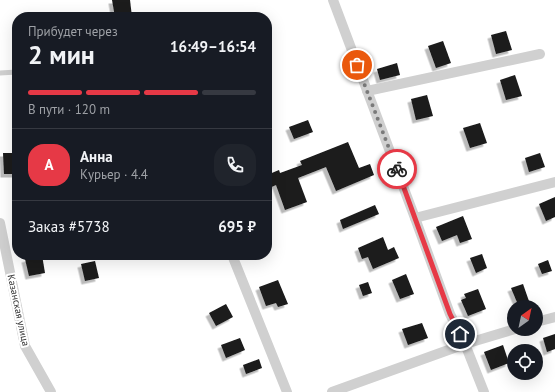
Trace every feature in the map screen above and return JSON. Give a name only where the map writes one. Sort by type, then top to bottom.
[{"type":"street","points":[[333,0],[450,314],[465,344],[484,392]]},
{"type":"street","points":[[367,91],[540,54]]},
{"type":"street","points":[[415,218],[555,182]]},
{"type":"street","name":"Казанская улица","points":[[0,223],[25,346],[52,392]]},
{"type":"street","points":[[234,260],[287,392]]},
{"type":"street","points":[[543,320],[555,316]]},
{"type":"street","points":[[332,392],[465,344],[507,331]]},
{"type":"lane","points":[[0,73],[12,72]]},
{"type":"building","points":[[112,0],[130,0],[131,12],[114,12]]},
{"type":"building","points":[[506,31],[512,50],[496,54],[491,35]]},
{"type":"building","points":[[443,41],[451,63],[436,68],[428,46]]},
{"type":"building","points":[[397,63],[400,75],[380,80],[377,69]]},
{"type":"building","points":[[515,75],[522,96],[506,100],[500,80]]},
{"type":"building","points":[[427,95],[433,116],[416,120],[411,99]]},
{"type":"building","points":[[308,120],[313,132],[294,139],[289,127]]},
{"type":"building","points":[[480,123],[487,143],[470,148],[463,128]]},
{"type":"building","points":[[348,142],[359,168],[370,164],[374,175],[336,191],[326,167],[298,178],[307,202],[285,210],[276,185],[272,187],[272,173],[279,170],[280,173],[302,165],[300,161]]},
{"type":"building","points":[[3,153],[12,153],[12,174],[4,174]]},
{"type":"building","points":[[540,153],[545,167],[529,172],[525,158]]},
{"type":"building","points":[[555,197],[555,217],[546,221],[539,204]]},
{"type":"building","points":[[375,205],[379,214],[343,229],[340,220]]},
{"type":"building","points":[[463,216],[472,239],[460,243],[457,235],[442,241],[436,227]]},
{"type":"building","points":[[383,237],[388,250],[394,247],[399,258],[373,269],[368,257],[362,259],[358,248]]},
{"type":"building","points":[[482,254],[487,268],[476,273],[470,258]]},
{"type":"building","points":[[25,260],[43,260],[45,273],[29,276]]},
{"type":"building","points":[[548,260],[552,271],[542,274],[538,264]]},
{"type":"building","points":[[95,261],[99,278],[85,281],[81,264]]},
{"type":"building","points":[[406,274],[414,294],[400,299],[392,280]]},
{"type":"building","points":[[278,280],[288,304],[278,307],[276,303],[266,306],[259,287]]},
{"type":"building","points":[[368,282],[372,293],[363,296],[359,285]]},
{"type":"building","points":[[523,284],[529,300],[516,300],[511,288]]},
{"type":"building","points":[[478,289],[486,309],[468,316],[461,300],[466,298],[464,294]]},
{"type":"building","points":[[226,304],[233,317],[216,326],[209,313]]},
{"type":"building","points":[[422,323],[428,338],[408,345],[402,329]]},
{"type":"building","points":[[555,334],[555,349],[547,352],[543,338]]},
{"type":"building","points":[[240,338],[245,350],[226,358],[221,345]]},
{"type":"building","points":[[503,345],[507,357],[507,364],[491,370],[484,352]]},
{"type":"building","points":[[259,359],[262,368],[246,374],[243,365]]},
{"type":"way so far","points":[[357,65],[397,169]]},
{"type":"route","points":[[397,169],[450,314],[460,334]]}]
